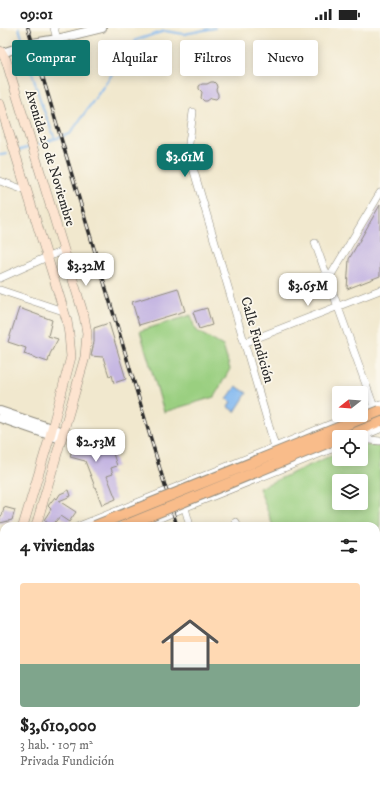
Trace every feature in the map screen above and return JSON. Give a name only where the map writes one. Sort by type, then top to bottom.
[{"type":"main road","name":"Avenida 20 de Noviembre","points":[[1,52],[8,68],[84,316],[87,333],[85,356],[37,522]]},
{"type":"main road","points":[[0,104],[70,334],[71,357],[51,432],[24,522]]},
{"type":"main road","points":[[105,522],[378,407]]},
{"type":"main road","points":[[358,430],[380,421]]},
{"type":"main road","points":[[134,522],[332,440]]},
{"type":"street","points":[[54,28],[57,39]]},
{"type":"street","points":[[1,52],[33,43],[57,39],[101,28]]},
{"type":"street","name":"Calle Fundición","points":[[193,112],[188,151],[275,447]]},
{"type":"street","points":[[0,182],[27,191]]},
{"type":"street","points":[[328,280],[380,193]]},
{"type":"street","points":[[315,242],[328,280],[378,407],[368,410]]},
{"type":"street","points":[[0,278],[64,251]]},
{"type":"street","points":[[0,290],[63,311]]},
{"type":"street","points":[[244,343],[380,290]]},
{"type":"street","points":[[0,411],[62,436]]},
{"type":"street","points":[[0,418],[51,432]]},
{"type":"street","points":[[89,522],[336,422]]},
{"type":"street","points":[[368,434],[380,429]]},
{"type":"street","points":[[368,439],[380,441]]},
{"type":"street","points":[[151,522],[332,449]]},
{"type":"street","points":[[173,488],[171,493],[173,502],[176,506],[183,509],[188,522]]},
{"type":"street","points":[[151,497],[156,498],[162,507],[162,514],[158,519]]},
{"type":"green space","points":[[191,315],[195,330],[223,346],[230,369],[214,397],[164,412],[140,331]]},
{"type":"green space","points":[[368,445],[380,447],[380,522],[272,522],[259,488],[332,455],[332,466],[368,466]]},
{"type":"water","points":[[236,386],[247,393],[235,412],[228,407],[231,402],[227,399]]},
{"type":"building","points":[[211,82],[216,84],[218,97],[216,99],[211,98],[204,101],[201,98],[202,92],[199,89],[199,86]]},
{"type":"building","points":[[380,205],[380,276],[347,289],[349,259]]},
{"type":"building","points":[[178,288],[185,311],[139,325],[132,302]]},
{"type":"building","points":[[19,308],[52,320],[48,336],[58,339],[50,354],[48,362],[24,354],[26,348],[8,342]]},
{"type":"building","points":[[207,308],[212,325],[199,329],[193,312]]},
{"type":"building","points":[[109,323],[126,379],[114,383],[112,375],[109,376],[103,357],[91,356],[94,342],[94,328]]},
{"type":"building","points":[[85,432],[104,437],[99,451],[111,447],[117,466],[111,468],[113,474],[107,476],[116,499],[102,505],[85,461],[70,457],[76,435],[83,437]]},
{"type":"building","points":[[69,490],[71,496],[59,501],[76,512],[69,522],[60,516],[55,522],[47,522],[44,520],[51,509],[48,506],[55,497],[57,499],[60,494]]},
{"type":"building","points":[[4,507],[15,510],[12,520],[0,522],[0,515],[2,516]]},
{"type":"waterway","points":[[19,28],[23,40]]},
{"type":"waterway","points":[[39,144],[70,134],[136,40],[165,31],[184,34],[215,28]]},
{"type":"waterway","points":[[33,76],[41,103],[55,139]]},
{"type":"waterway","points":[[19,150],[29,147]]},
{"type":"waterway","points":[[0,155],[7,154]]},
{"type":"railway","points":[[28,28],[176,522]]}]
